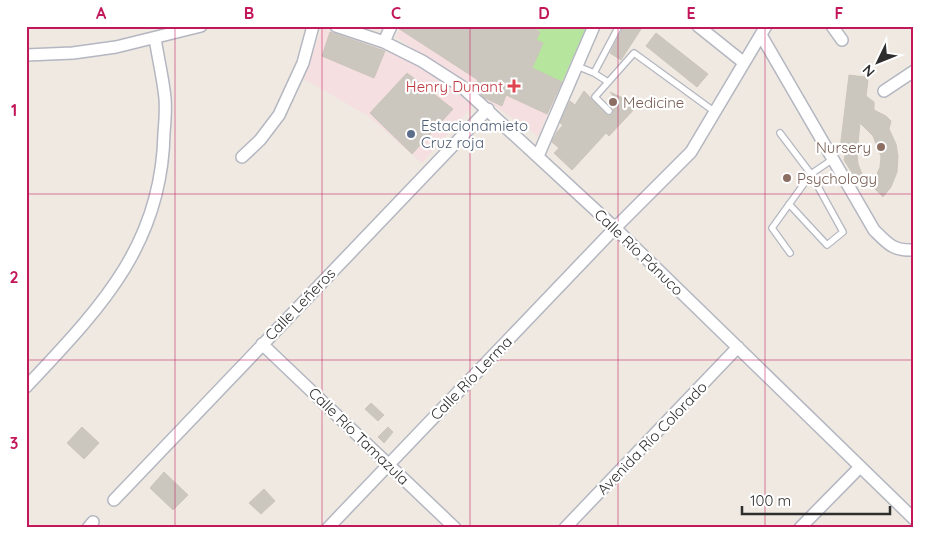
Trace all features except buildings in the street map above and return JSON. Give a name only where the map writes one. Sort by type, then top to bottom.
[{"type":"street","points":[[26,55],[73,53],[116,48],[201,26]]},
{"type":"street","points":[[242,157],[260,140],[279,115],[303,63],[313,26]]},
{"type":"street","name":"Calle Río Pánuco","points":[[336,26],[384,42],[430,66],[461,86],[488,109],[615,228],[914,519]]},
{"type":"street","points":[[384,42],[391,26]]},
{"type":"street","points":[[538,156],[594,26]]},
{"type":"street","points":[[698,26],[743,62]]},
{"type":"street","points":[[832,26],[842,40]]},
{"type":"street","points":[[763,31],[874,230],[886,242],[900,250],[914,250]]},
{"type":"street","name":"Calle Río Lerma","points":[[328,528],[615,228],[691,152],[763,31]]},
{"type":"street","points":[[26,387],[81,329],[109,293],[135,251],[152,212],[161,179],[165,100],[155,38]]},
{"type":"street","points":[[884,91],[914,71]]},
{"type":"street","name":"Calle Leñeros","points":[[114,500],[488,109]]},
{"type":"street","name":"Calle Río Tamazula","points":[[262,344],[455,528]]},
{"type":"street","name":"Avenida Río Colorado","points":[[565,528],[738,347]]},
{"type":"street","points":[[800,528],[860,467]]},
{"type":"lane","points":[[594,73],[618,26]]},
{"type":"lane","points":[[609,110],[595,97],[634,53],[715,112]]},
{"type":"lane","points":[[577,66],[594,73],[608,82]]},
{"type":"lane","points":[[780,133],[811,174],[843,232],[827,245],[789,204]]},
{"type":"lane","points":[[790,253],[772,228],[811,174],[833,159]]},
{"type":"shaded area","name":"Henry Dunant","points":[[401,26],[587,26],[538,136],[396,37]]},
{"type":"shaded area","points":[[322,28],[416,62],[475,103],[422,163],[368,116],[304,79]]},
{"type":"green space","points":[[528,26],[587,26],[562,82],[532,68],[543,43],[536,40],[540,31]]},
{"type":"place","name":"Henry Dunant","points":[[514,86]]},
{"type":"place","name":"Medicine","points":[[613,102]]},
{"type":"place","name":"Estacionamieto Cruz roja","points":[[411,134]]},
{"type":"place","name":"Nursery","points":[[881,147]]},
{"type":"place","name":"Psychology","points":[[787,178]]}]
